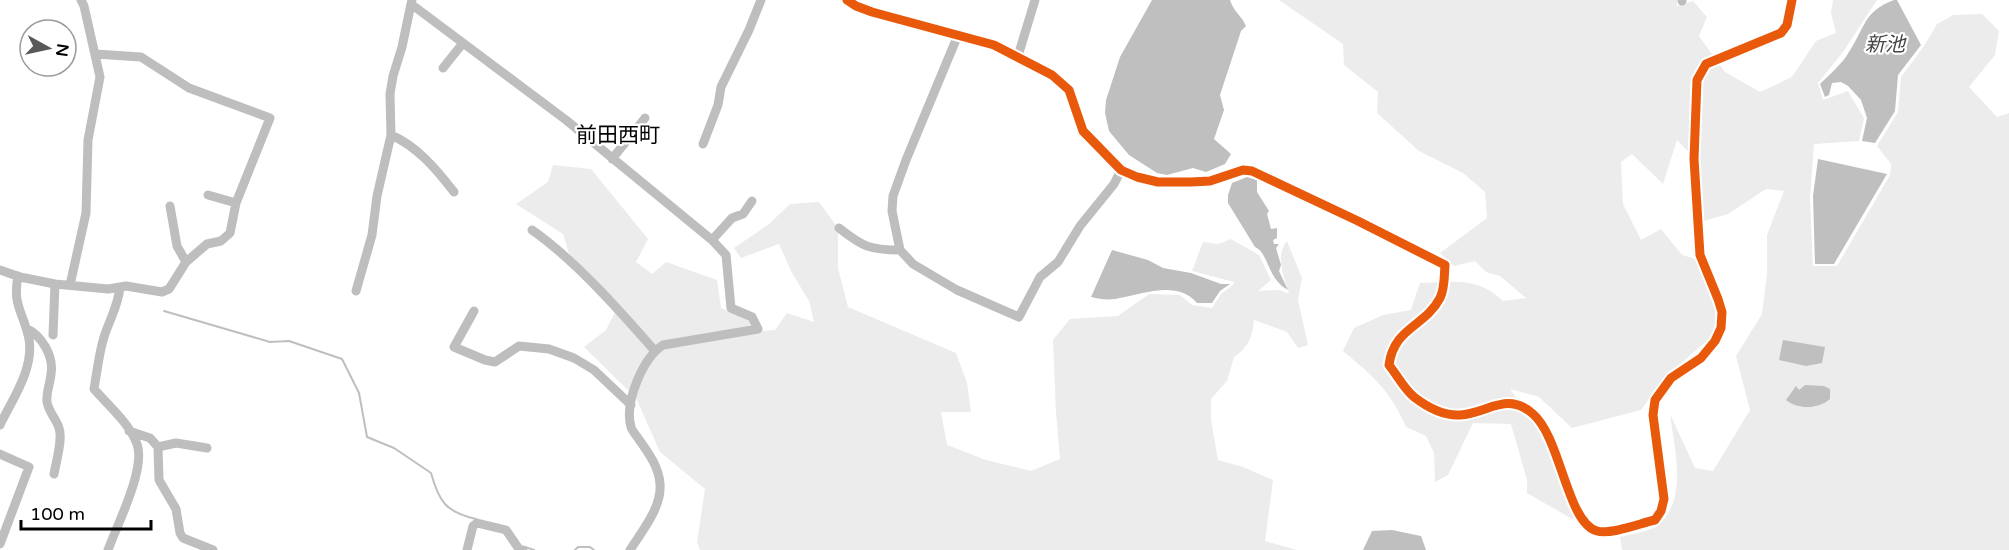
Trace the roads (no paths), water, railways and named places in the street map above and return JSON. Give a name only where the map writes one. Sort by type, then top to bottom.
[{"type":"street","points":[[70,285],[86,213],[88,140],[100,78],[100,54],[81,0]]},
{"type":"street","points":[[703,144],[718,105],[721,87],[761,0]]},
{"type":"street","points":[[847,0],[872,12],[994,45],[1052,75],[1070,90],[1083,131],[1121,170],[1158,182],[1210,181],[1243,170],[1252,171],[1445,265],[1444,285],[1440,298],[1430,311],[1406,331],[1393,346],[1389,365],[1412,396],[1438,411],[1460,415],[1505,403],[1518,405],[1533,413],[1550,436],[1577,511],[1588,527],[1599,532],[1655,520],[1661,511],[1664,499],[1653,415],[1655,400],[1671,378],[1701,358],[1715,341],[1721,328],[1722,312],[1719,299],[1700,255],[1694,159],[1697,80],[1706,64],[1781,33],[1787,25],[1792,0]]},
{"type":"street","points":[[1018,56],[1035,0]]},
{"type":"street","points":[[356,291],[372,235],[377,196],[391,135],[390,94],[393,76],[412,2],[566,120],[712,240],[726,255],[731,308],[752,317],[758,329],[663,345],[654,351],[638,379],[631,405],[631,428],[658,471],[661,486],[653,513],[630,550]]},
{"type":"street","points":[[958,35],[893,196],[892,211],[900,250],[914,264],[957,290],[1019,317],[1040,277],[1058,262],[1080,226],[1114,184],[1121,170]]},
{"type":"street","points":[[443,68],[463,43]]},
{"type":"street","points":[[0,270],[55,284],[108,289],[126,286],[166,290],[186,262],[207,244],[221,241],[230,233],[236,203],[270,118],[189,88],[141,57],[100,54]]},
{"type":"street","points":[[612,159],[645,118]]},
{"type":"street","points":[[391,135],[406,141],[443,177],[454,192]]},
{"type":"street","points":[[207,195],[236,203]]},
{"type":"street","points":[[712,240],[732,218],[743,214],[752,201]]},
{"type":"street","points":[[170,206],[177,246],[186,262]]},
{"type":"street","points":[[839,228],[869,248],[900,250]]},
{"type":"street","points":[[532,230],[564,257],[654,351]]},
{"type":"street","points":[[0,425],[29,366],[30,351],[26,328],[16,297],[18,276]]},
{"type":"street","points":[[53,335],[55,284]]},
{"type":"street","points":[[108,550],[138,468],[137,445],[124,422],[94,389],[102,342],[119,303],[120,287]]},
{"type":"street","points":[[474,311],[454,347],[495,362],[519,346],[549,349],[574,358],[594,370],[631,405]]},
{"type":"street","points":[[26,328],[42,340],[50,358],[52,371],[47,401],[50,413],[59,427],[61,438],[54,474]]},
{"type":"street","points":[[129,431],[150,438],[155,444],[159,480],[177,509],[180,533],[183,538],[213,550]]},
{"type":"street","points":[[155,444],[176,443],[207,448]]},
{"type":"street","points":[[0,454],[29,467],[0,544]]},
{"type":"street","points":[[467,550],[473,526],[477,523],[506,530],[519,549],[523,550]]},
{"type":"water","points":[[1152,0],[1230,0],[1246,26],[1241,31],[1220,95],[1224,110],[1214,139],[1231,154],[1225,164],[1206,172],[1193,168],[1167,175],[1157,173],[1129,155],[1109,131],[1105,113],[1106,100],[1120,57]]},
{"type":"water","name":"新池","points":[[1897,0],[1921,45],[1898,75],[1895,111],[1875,143],[1862,141],[1867,118],[1861,100],[1841,82],[1832,83],[1829,95],[1825,97],[1820,84],[1846,56],[1871,15]]},
{"type":"water","points":[[1818,159],[1887,174],[1834,264],[1815,264],[1813,196]]},
{"type":"water","points":[[1247,177],[1257,180],[1257,192],[1269,211],[1267,214],[1271,229],[1277,228],[1277,238],[1273,240],[1274,244],[1279,244],[1276,248],[1281,265],[1279,271],[1288,290],[1276,279],[1260,250],[1255,247],[1228,203],[1232,183]]},
{"type":"water","points":[[1112,250],[1148,260],[1163,268],[1191,273],[1221,284],[1230,284],[1220,291],[1212,303],[1197,303],[1189,296],[1169,290],[1112,299],[1091,297]]},
{"type":"water","points":[[1783,340],[1825,347],[1822,363],[1806,366],[1779,360]]},
{"type":"water","points":[[1805,385],[1824,386],[1830,389],[1830,399],[1820,405],[1808,407],[1802,407],[1786,400],[1796,386],[1799,390]]},
{"type":"water","points":[[1392,530],[1421,536],[1426,550],[1363,550],[1372,531]]},
{"type":"waterway","points":[[164,311],[270,342],[289,341],[342,359],[359,393],[367,437],[394,448],[431,473],[437,491],[445,504],[457,513],[476,519]]},
{"type":"waterway","points":[[525,547],[534,550]]},
{"type":"waterway","points":[[575,550],[578,547],[590,547],[594,550]]},
{"type":"district","name":"前田西町","points":[[618,135]]}]
